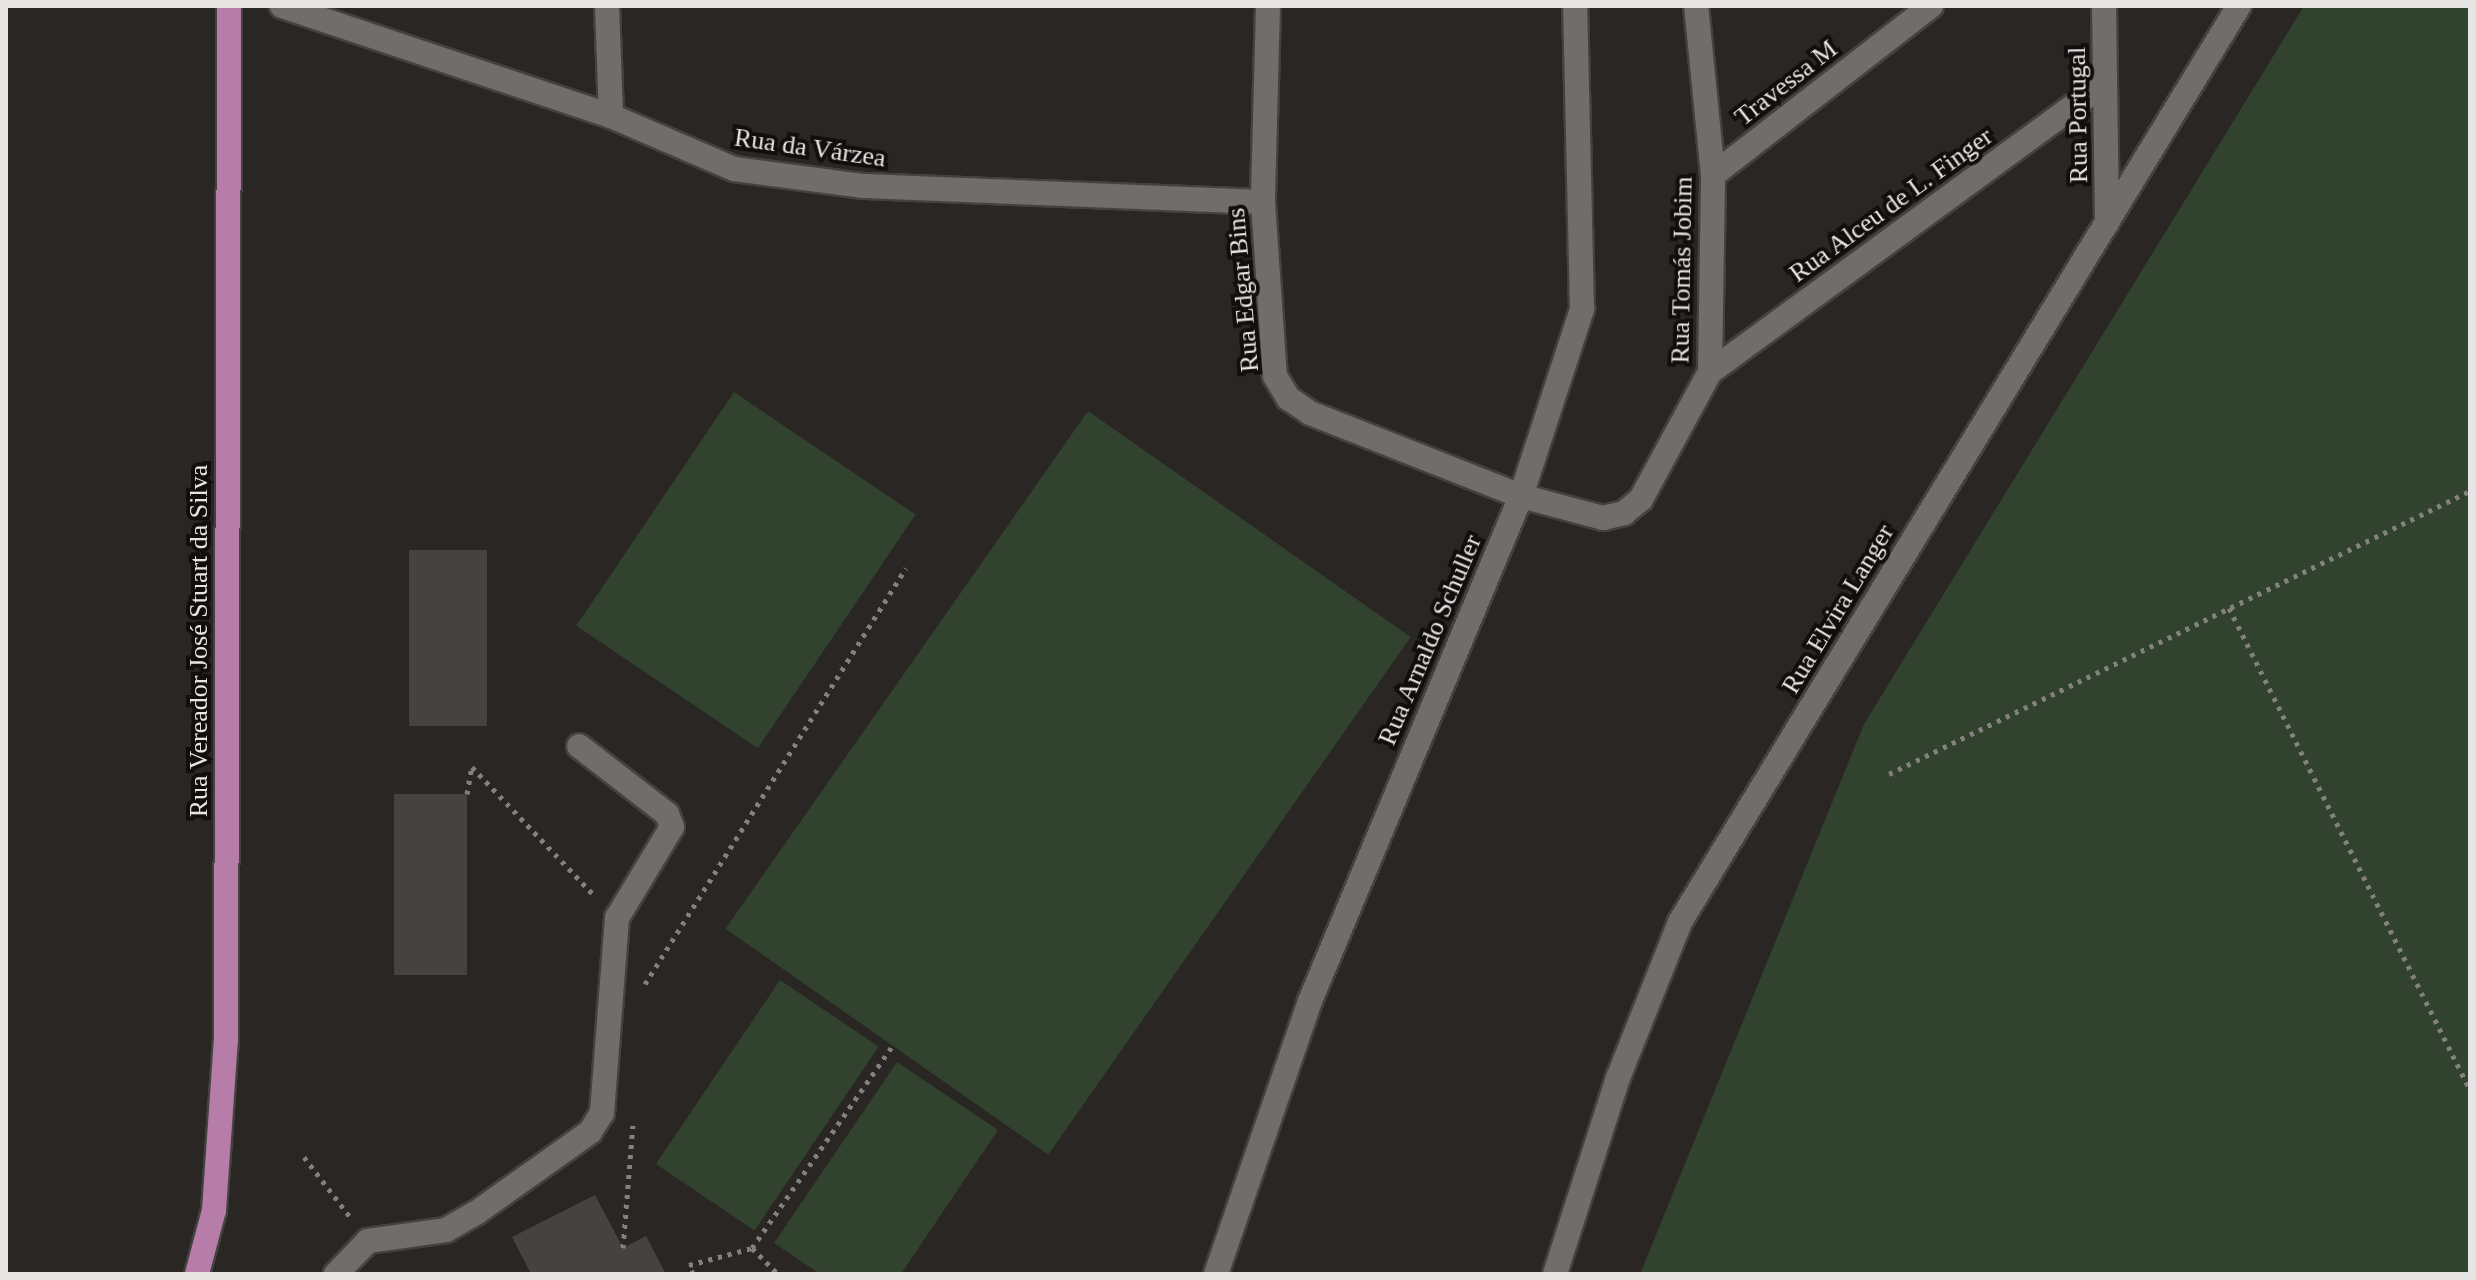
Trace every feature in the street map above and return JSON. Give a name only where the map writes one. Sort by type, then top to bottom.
[{"type":"main road","name":"Rua Vereador José Stuart da Silva","points":[[197,1274],[214,1210],[226,1040],[229,6]]},
{"type":"street","name":"Rua da Várzea","points":[[282,6],[611,116],[697,156],[766,176],[864,186],[1263,202]]},
{"type":"street","points":[[607,6],[611,116]]},
{"type":"street","name":"Rua Edgar Bins","points":[[1268,6],[1263,202],[1275,376],[1288,398],[1310,413],[1521,496],[1603,518],[1624,513]]},
{"type":"street","name":"Rua Arnaldo Schuller","points":[[1216,1274],[1310,1001],[1521,496],[1582,309],[1575,6]]},
{"type":"street","name":"Rua Tomás Jobim","points":[[1624,513],[1641,499],[1710,372],[1713,175],[1696,6]]},
{"type":"street","name":"Travessa M","points":[[1713,175],[1931,6]]},
{"type":"street","name":"Rua Portugal","points":[[2104,6],[2107,223]]},
{"type":"street","name":"Rua Elvira Langer","points":[[1555,1274],[1618,1078],[1680,922],[2239,6]]},
{"type":"street","name":"Rua Alceu de L. Finger","points":[[1710,372],[2105,83]]},
{"type":"street","points":[[336,1274],[368,1241],[446,1230],[476,1213],[590,1132],[602,1113],[617,918],[672,827],[667,814],[579,746]]},
{"type":"path","points":[[1889,774],[2470,491]]},
{"type":"path","points":[[645,984],[906,568]]},
{"type":"path","points":[[2229,608],[2470,1090]]},
{"type":"path","points":[[693,1274],[689,1265],[752,1248],[893,1045]]},
{"type":"path","points":[[752,1248],[778,1274]]},
{"type":"green space","points":[[2304,6],[2470,6],[2470,1274],[1640,1274],[1864,724]]},
{"type":"green space","points":[[734,392],[916,514],[758,748],[576,626]]},
{"type":"green space","points":[[1088,411],[1411,637],[1048,1155],[725,929]]},
{"type":"green space","points":[[780,980],[879,1047],[755,1231],[656,1164]]},
{"type":"green space","points":[[897,1062],[998,1130],[901,1274],[820,1274],[774,1243]]},
{"type":"building","points":[[409,550],[487,550],[487,726],[409,726]]},
{"type":"building","points":[[394,794],[467,794],[467,975],[394,975]]},
{"type":"building","points":[[595,1195],[623,1248],[646,1236],[666,1274],[531,1274],[512,1237]]}]
